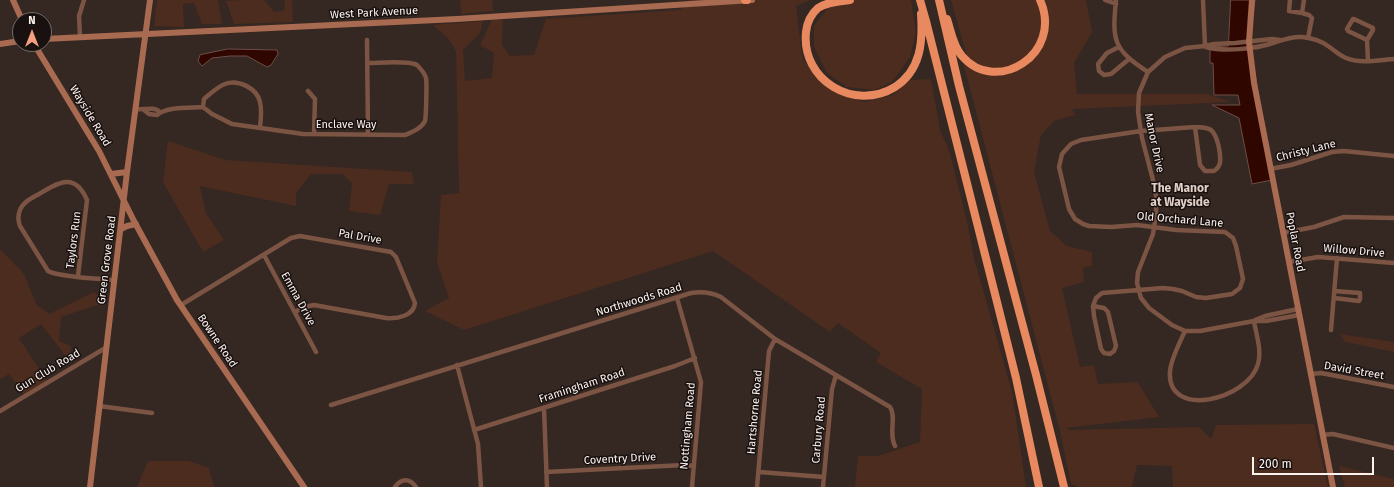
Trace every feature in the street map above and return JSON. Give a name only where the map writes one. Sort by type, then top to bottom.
[{"type":"highway","points":[[850,0],[826,4],[816,10],[810,18],[807,26],[806,47],[814,67],[827,83],[845,93],[863,96],[876,95],[890,90],[902,82],[911,71],[919,56],[921,47],[922,30],[920,1]]},
{"type":"highway","points":[[939,0],[955,44],[962,57],[969,63],[982,69],[1000,71],[1011,69],[1024,63],[1040,45],[1045,26],[1044,14],[1040,0]]},
{"type":"highway","points":[[939,0],[959,86],[1036,375],[1064,487]]},
{"type":"highway","points":[[920,1],[998,302],[1039,487]]},
{"type":"street","points":[[14,0],[19,12]]},
{"type":"street","points":[[80,37],[79,16],[84,0]]},
{"type":"street","name":"Green Grove Road","points":[[90,487],[127,172],[150,0]]},
{"type":"street","name":"West Park Avenue","points":[[52,39],[451,19],[682,2],[752,0]]},
{"type":"street","points":[[1105,0],[1116,2],[1115,33],[1119,47],[1129,59],[1148,72]]},
{"type":"street","points":[[1204,0],[1204,46]]},
{"type":"street","name":"Poplar Road","points":[[1252,0],[1249,44],[1254,83],[1333,487]]},
{"type":"street","points":[[1290,0],[1290,12],[1310,14],[1312,18],[1308,38],[1324,43],[1347,58],[1356,61],[1394,59]]},
{"type":"street","points":[[1302,13],[1304,0]]},
{"type":"street","points":[[1367,40],[1348,31],[1347,29],[1353,19],[1373,28],[1367,40],[1368,61]]},
{"type":"street","name":"Manor Drive","points":[[1138,290],[1138,272],[1151,240],[1156,214],[1156,196],[1138,112],[1138,99],[1141,86],[1148,72],[1158,62],[1172,53],[1185,48],[1204,46],[1214,49],[1249,44],[1273,43],[1280,40],[1298,37],[1308,38]]},
{"type":"street","points":[[367,40],[368,134]]},
{"type":"street","points":[[0,44],[12,42]]},
{"type":"street","points":[[1119,47],[1107,53],[1102,58],[1098,64],[1099,71],[1104,75],[1111,74],[1129,59]]},
{"type":"street","name":"Wayside Road","points":[[39,52],[88,131],[124,200]]},
{"type":"street","name":"Enclave Way","points":[[203,107],[212,114],[232,124],[303,134],[405,135],[421,127],[425,121],[426,78],[421,69],[416,65],[406,63],[368,63]]},
{"type":"street","points":[[136,108],[144,110],[149,114],[157,115],[160,112],[169,109],[203,107],[204,99],[224,84],[233,83],[243,85],[254,91],[260,101],[260,127]]},
{"type":"street","points":[[308,91],[315,99],[314,134]]},
{"type":"street","name":"Old Orchard Lane","points":[[1093,306],[1096,298],[1102,293],[1173,289],[1196,297],[1206,298],[1234,293],[1242,285],[1243,279],[1236,246],[1233,238],[1229,234],[1221,231],[1176,230],[1138,224],[1093,227],[1079,222],[1073,217],[1068,209],[1059,172],[1059,163],[1062,154],[1075,142],[1141,131],[1195,126],[1209,129],[1217,139],[1220,162],[1214,171],[1205,171],[1200,165],[1195,126]]},
{"type":"street","name":"Christy Lane","points":[[1270,170],[1291,165],[1326,153],[1339,151],[1394,156]]},
{"type":"street","points":[[111,174],[127,172]]},
{"type":"street","name":"Taylors Run","points":[[78,276],[87,200],[83,190],[74,183],[56,183],[26,202],[19,211],[18,220],[20,226],[48,271],[52,273],[78,276],[115,280]]},
{"type":"street","name":"Bowne Road","points":[[124,200],[166,280],[181,305],[304,487]]},
{"type":"street","points":[[1283,233],[1314,227],[1344,217],[1394,218]]},
{"type":"street","points":[[121,229],[136,224]]},
{"type":"street","name":"Pal Drive","points":[[181,305],[291,238],[297,236],[389,252],[396,257],[415,303],[414,309],[410,313],[396,318],[386,318],[314,305],[304,307],[295,312]]},
{"type":"street","name":"Emma Drive","points":[[264,255],[316,352]]},
{"type":"street","name":"Willow Drive","points":[[1289,262],[1318,257],[1394,263]]},
{"type":"street","points":[[1331,330],[1338,258]]},
{"type":"street","points":[[1138,290],[1141,298],[1149,308],[1172,325],[1185,331],[1200,332],[1254,321],[1266,321],[1298,312]]},
{"type":"street","points":[[1334,291],[1360,293],[1360,299],[1334,298]]},
{"type":"street","name":"Northwoods Road","points":[[331,405],[456,365],[677,298],[697,292],[706,292],[716,294],[726,300],[775,339],[890,408],[893,415],[892,436],[895,446]]},
{"type":"street","name":"Nottingham Road","points":[[677,298],[702,382],[692,487]]},
{"type":"street","points":[[1093,306],[1104,308],[1109,314],[1116,346],[1114,351],[1110,354],[1104,353],[1101,349],[1093,306]]},
{"type":"street","points":[[1185,331],[1170,367],[1171,381],[1175,390],[1183,397],[1206,400],[1224,396],[1234,391],[1246,382],[1254,373],[1258,365],[1259,355],[1254,321]]},
{"type":"street","name":"Hartshorne Road","points":[[758,487],[769,351],[775,339]]},
{"type":"street","name":"Gun Club Road","points":[[0,411],[107,347]]},
{"type":"street","name":"Framingham Road","points":[[474,430],[695,358]]},
{"type":"street","points":[[456,365],[478,444],[482,487]]},
{"type":"street","name":"David Street","points":[[1311,374],[1321,373],[1394,387]]},
{"type":"street","name":"Carbury Road","points":[[823,487],[832,389],[836,375]]},
{"type":"street","points":[[99,406],[152,413]]},
{"type":"street","points":[[544,408],[547,487]]},
{"type":"street","points":[[1322,435],[1333,434],[1394,448]]},
{"type":"street","name":"Coventry Drive","points":[[546,472],[684,465],[694,466]]},
{"type":"street","points":[[759,472],[824,477]]},
{"type":"street","points":[[395,487],[398,482],[404,480],[410,481],[416,487]]},
{"type":"shaded area","points":[[157,0],[218,0],[222,24],[202,24],[194,3],[183,4],[184,27],[154,26]]},
{"type":"shaded area","points":[[264,0],[274,12],[284,11],[285,0],[292,0],[293,22],[234,24],[226,1]]},
{"type":"shaded area","points":[[460,0],[492,0],[493,11],[461,14]]},
{"type":"shaded area","points":[[688,0],[810,0],[796,6],[802,55],[804,61],[819,80],[838,94],[865,102],[893,95],[909,80],[931,79],[940,130],[950,153],[967,221],[974,258],[1012,392],[1026,487],[855,487],[858,456],[878,456],[920,442],[922,389],[876,362],[881,353],[838,323],[830,332],[713,251],[464,330],[425,311],[449,298],[437,263],[441,195],[459,193],[456,51],[448,38],[433,25],[483,21],[480,33],[463,50],[465,81],[492,78],[494,53],[480,45],[492,19],[503,20],[502,45],[510,56],[534,55],[546,19],[679,10],[690,4]]},
{"type":"shaded area","points":[[839,0],[911,0],[916,33],[910,57],[892,82],[874,90],[847,87],[827,73],[814,47],[814,26],[827,9]]},
{"type":"shaded area","points":[[951,0],[1086,0],[1092,32],[1074,63],[1077,94],[1207,94],[1231,102],[1072,109],[1075,115],[1054,121],[1041,135],[1034,172],[1050,231],[1067,246],[1092,252],[1092,266],[1083,267],[1084,282],[1062,288],[1080,367],[1094,365],[1098,384],[1138,382],[1159,417],[1066,428],[1071,430],[1199,427],[1211,439],[1216,425],[1314,424],[1328,487],[1173,487],[1172,466],[1137,465],[1132,487],[1078,487],[1071,484],[1060,431],[964,66],[966,53]]},
{"type":"shaded area","points":[[1231,0],[1255,0],[1250,41],[1272,180],[1252,184],[1239,118],[1212,105],[1240,105],[1238,95],[1214,95],[1213,63],[1210,63],[1210,47],[1228,46]]},
{"type":"shaded area","points":[[228,49],[277,50],[278,54],[271,65],[267,67],[247,56],[212,58],[202,66],[198,61],[200,55]]},
{"type":"shaded area","points":[[168,141],[225,160],[412,172],[414,184],[389,184],[380,215],[349,211],[352,183],[342,174],[311,174],[296,193],[296,206],[200,186],[206,213],[224,240],[203,252],[163,182]]},
{"type":"shaded area","points":[[0,249],[24,274],[36,304],[49,314],[94,292],[106,302],[61,317],[59,341],[71,346],[70,362],[41,324],[19,338],[47,381],[24,395],[9,374],[0,379]]},
{"type":"shaded area","points":[[1340,334],[1394,342],[1394,352],[1345,342]]},
{"type":"shaded area","points":[[148,461],[189,461],[209,468],[214,487],[137,487]]},
{"type":"shaded area","points":[[1339,466],[1394,479],[1394,487],[1345,487]]},
{"type":"district","name":"The Manor at Wayside","points":[[1180,196]]}]
